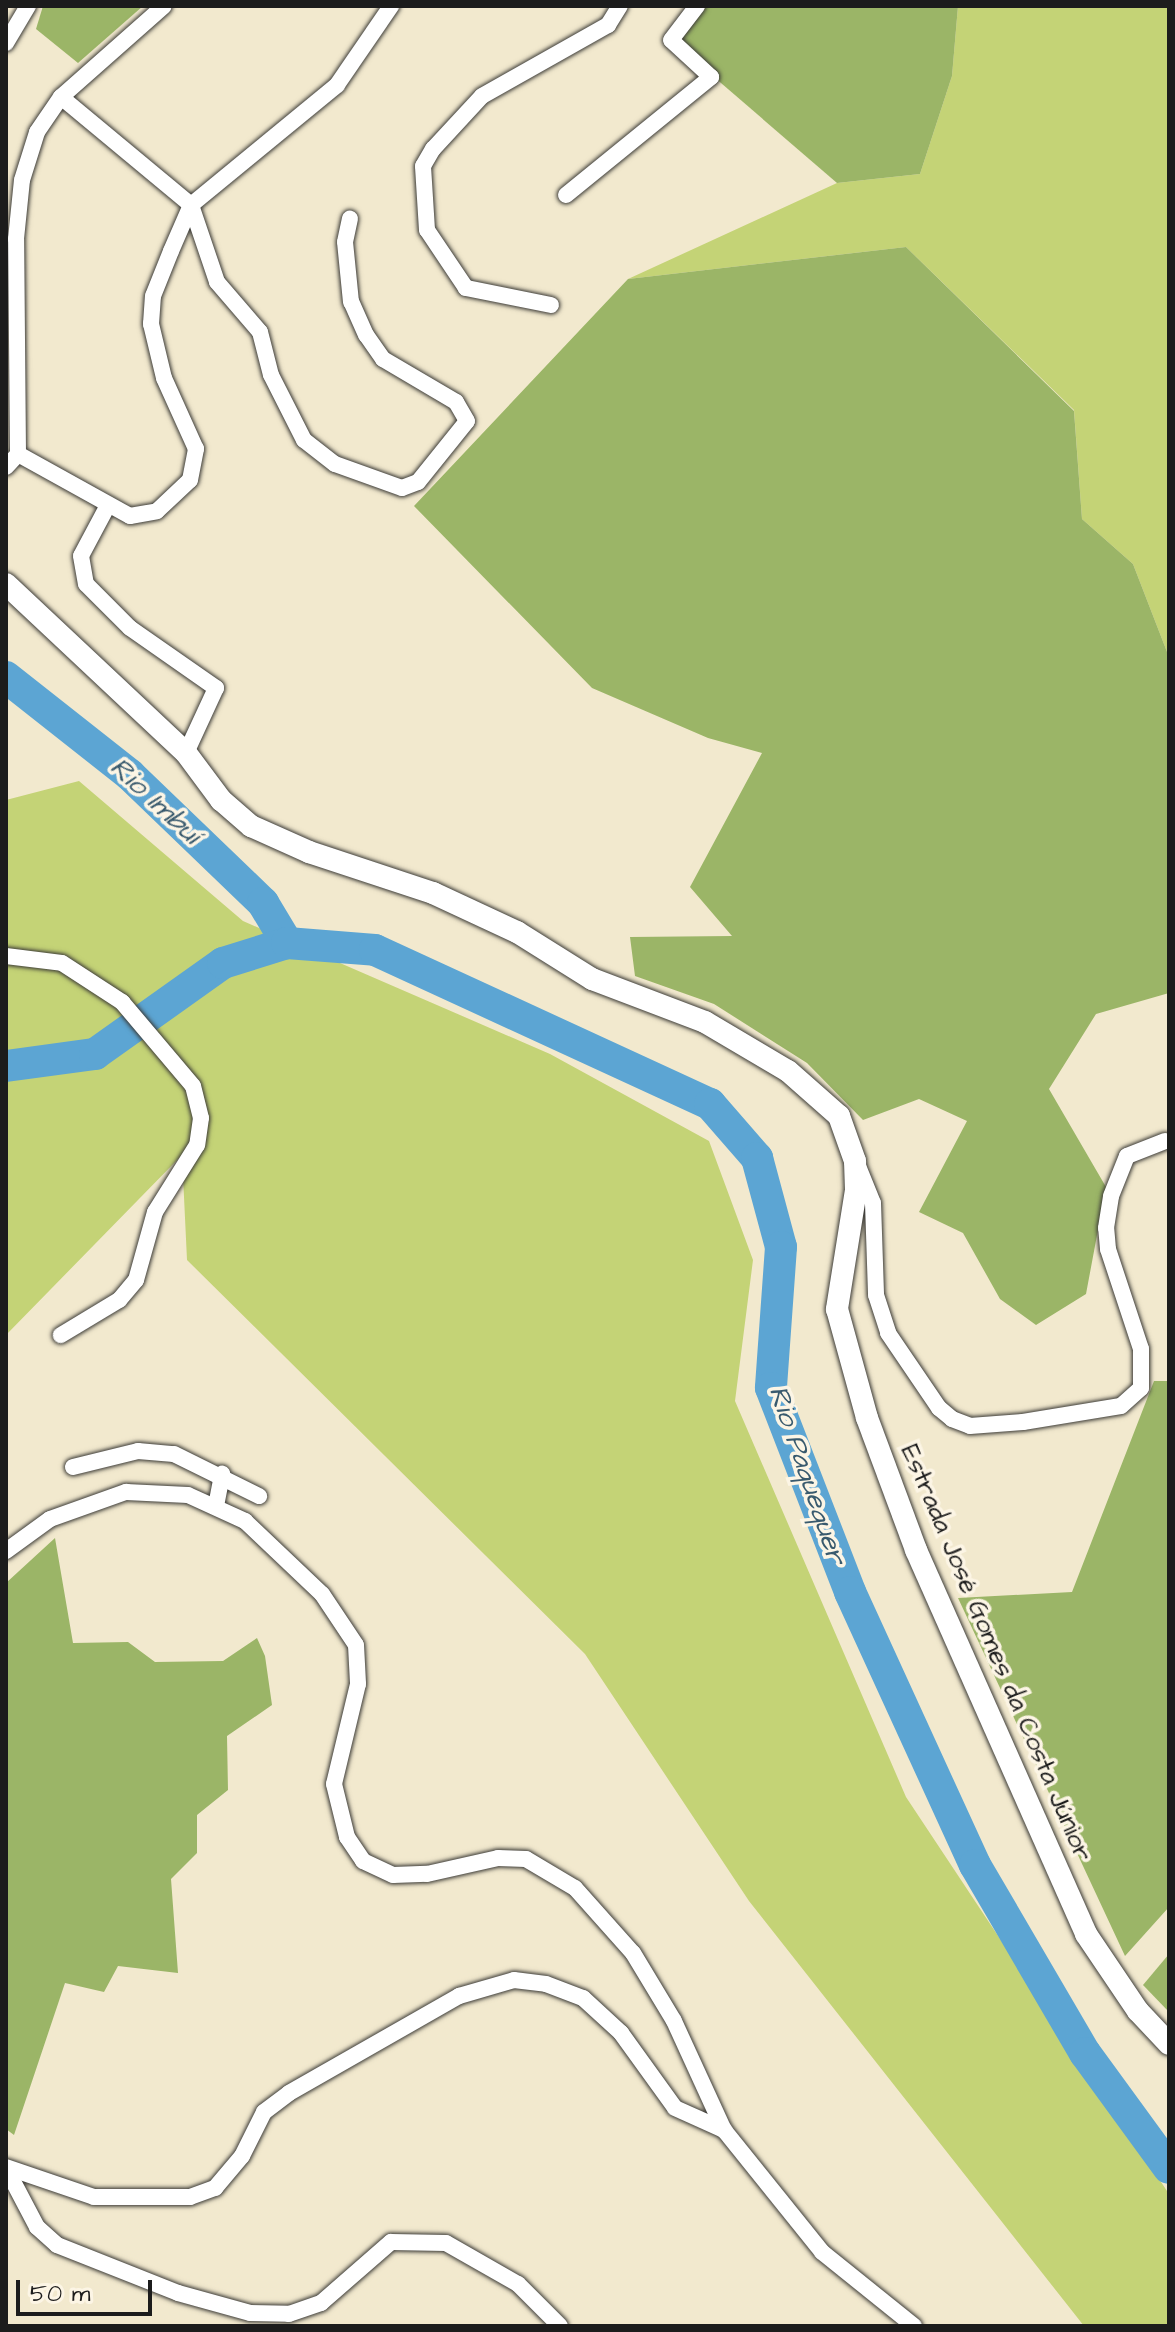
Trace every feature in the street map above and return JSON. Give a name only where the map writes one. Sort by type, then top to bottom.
[{"type":"street","points":[[6,43],[28,6]]},
{"type":"street","points":[[6,467],[18,454],[16,239],[22,180],[37,132],[61,97],[164,6]]},
{"type":"street","points":[[18,454],[107,507],[130,516],[157,511],[171,501],[196,467],[196,449],[164,378],[151,324],[153,296],[191,205],[337,85],[391,6]]},
{"type":"street","points":[[551,305],[466,288],[444,263],[427,230],[423,166],[433,149],[482,96],[608,25],[620,6]]},
{"type":"street","points":[[566,195],[711,77],[671,40],[697,6]]},
{"type":"street","points":[[61,97],[191,205],[217,282],[260,332],[271,375],[304,440],[335,464],[392,487],[418,482],[467,421],[456,402],[383,359],[366,335],[351,302],[345,242],[350,219]]},
{"type":"street","points":[[107,507],[81,556],[86,584],[130,628],[216,688],[186,753]]},
{"type":"street","name":"Estrada José Gomes da Costa Júnior","points":[[6,584],[186,753],[232,812],[276,839],[433,893],[517,932],[592,979],[731,1035],[821,1096],[839,1116],[855,1161],[837,1309],[867,1418],[916,1550],[1086,1934],[1138,2011],[1169,2044]]},
{"type":"street","points":[[6,956],[62,963],[122,1002],[166,1049],[193,1086],[201,1118],[197,1145],[155,1212],[136,1280],[119,1300],[61,1335]]},
{"type":"street","points":[[855,1161],[873,1203],[876,1295],[888,1333],[939,1408],[970,1426],[1091,1413],[1121,1406],[1137,1396],[1144,1370],[1141,1349],[1108,1249],[1106,1228],[1111,1196],[1127,1156],[1165,1141]]},
{"type":"street","points":[[73,1467],[105,1456],[156,1451],[191,1458],[259,1496]]},
{"type":"street","points":[[216,1506],[222,1474]]},
{"type":"street","points":[[6,1551],[50,1519],[97,1498],[157,1492],[188,1495],[245,1521],[322,1594],[356,1645],[358,1684],[334,1784],[347,1837],[363,1861],[393,1875],[427,1874],[498,1858],[526,1859],[575,1888],[633,1953],[674,2021],[724,2130],[822,2252],[914,2326]]},
{"type":"street","points":[[6,2168],[94,2197],[190,2197],[215,2188],[242,2156],[264,2112],[289,2093],[459,1996],[514,1980],[546,1984],[583,1998],[621,2033],[675,2108],[724,2130]]},
{"type":"street","points":[[6,2168],[37,2227],[57,2245],[118,2271],[250,2313],[289,2314],[321,2303],[391,2242],[446,2243],[518,2284],[560,2326]]},
{"type":"green space","points":[[43,6],[143,6],[78,63],[36,29]]},
{"type":"green space","points":[[695,6],[958,6],[952,76],[920,174],[837,183],[671,40]]},
{"type":"green space","points":[[958,6],[1169,6],[1169,657],[1133,564],[1082,519],[1074,410],[906,247],[628,279],[837,183],[920,174],[952,76]]},
{"type":"green space","points":[[906,247],[1074,411],[1082,519],[1133,564],[1169,657],[1169,993],[1096,1014],[1049,1089],[1106,1187],[1086,1294],[1036,1325],[1000,1299],[963,1233],[919,1212],[967,1121],[919,1099],[863,1120],[807,1063],[714,1004],[635,976],[630,937],[732,936],[690,887],[762,753],[708,738],[592,688],[414,506],[628,279]]},
{"type":"green space","points":[[79,781],[243,921],[550,1054],[709,1141],[753,1260],[735,1401],[906,1797],[1169,2194],[1169,2326],[1084,2326],[749,1901],[585,1654],[187,1260],[182,1155],[6,1335],[6,800]]},
{"type":"green space","points":[[1154,1381],[1169,1381],[1169,1907],[1125,1956],[958,1598],[1072,1592]]},
{"type":"green space","points":[[55,1538],[73,1643],[128,1642],[155,1662],[223,1661],[257,1638],[265,1656],[272,1705],[227,1736],[228,1790],[197,1815],[197,1853],[171,1879],[178,1973],[118,1966],[104,1992],[65,1983],[14,2135],[6,2129],[6,1583]]},
{"type":"green space","points":[[1169,1954],[1169,2012],[1143,1985]]},
{"type":"waterway","name":"Rio Imbuí","points":[[6,677],[130,775],[263,903],[287,943]]},
{"type":"waterway","name":"Rio Paquequer","points":[[6,1066],[95,1054],[223,963],[287,943],[375,950],[710,1104],[757,1158],[781,1247],[771,1388],[850,1592],[975,1865],[1085,2053],[1169,2168]]}]
